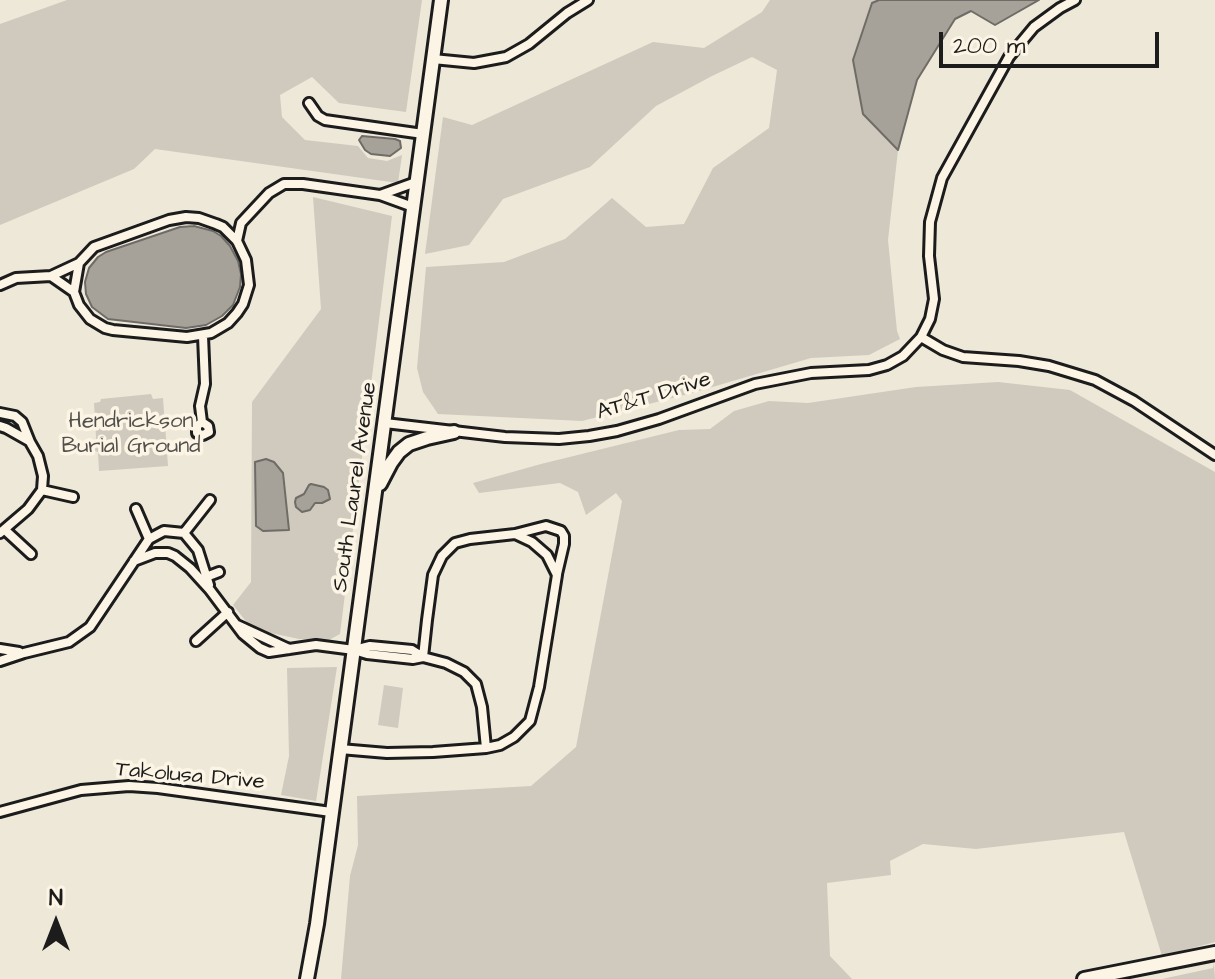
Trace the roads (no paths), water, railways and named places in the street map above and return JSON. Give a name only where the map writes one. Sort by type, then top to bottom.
[{"type":"main road","name":"South Laurel Avenue","points":[[307,979],[317,924],[441,0]]},
{"type":"main road","points":[[375,498],[385,473],[399,452],[409,444],[454,432]]},
{"type":"main road","points":[[1084,979],[1215,953]]},
{"type":"street","points":[[433,59],[474,63],[506,57],[529,44],[588,0]]},
{"type":"street","points":[[1075,0],[1034,27],[1009,57],[942,178],[930,222],[929,256],[934,299],[930,319],[921,337],[963,357],[1041,364],[1095,380],[1134,401],[1215,455]]},
{"type":"street","points":[[309,103],[325,120],[423,134]]},
{"type":"street","points":[[380,195],[416,182]]},
{"type":"street","points":[[237,241],[241,223],[269,193],[284,184],[380,195],[413,207]]},
{"type":"street","points":[[0,285],[16,278],[51,276],[79,263],[94,247],[169,220],[186,217],[199,218],[223,227],[237,241],[249,274],[247,295],[228,323],[203,336],[187,337],[105,328],[83,312],[74,292],[51,276]]},
{"type":"street","points":[[223,227],[241,223]]},
{"type":"street","points":[[74,292],[79,263]]},
{"type":"street","points":[[202,422],[200,406],[205,384],[203,336]]},
{"type":"street","name":"AT&T Drive","points":[[385,423],[533,439],[589,436],[659,419],[773,380],[811,373],[878,368],[903,356],[921,337]]},
{"type":"street","points":[[0,413],[17,417],[22,422],[38,456],[43,476],[42,490],[28,509],[2,531],[31,554]]},
{"type":"street","points":[[0,426],[30,442]]},
{"type":"street","points":[[42,490],[73,497]]},
{"type":"street","points":[[184,533],[210,500]]},
{"type":"street","points":[[136,509],[149,539]]},
{"type":"street","points":[[340,749],[418,753],[486,748],[514,737],[530,721],[539,687],[564,544],[561,531],[546,526],[455,543],[442,556],[433,575],[423,657]]},
{"type":"street","points":[[0,661],[69,642],[90,627],[149,539],[164,531],[184,533],[198,550],[210,590]]},
{"type":"street","points":[[515,534],[532,542],[547,555],[557,575]]},
{"type":"street","points":[[134,561],[155,553],[175,556],[210,590],[243,634],[269,652],[316,645],[367,654],[392,652],[413,659],[423,657],[446,663],[464,672],[476,684],[486,748]]},
{"type":"street","points":[[206,577],[219,572]]},
{"type":"street","points":[[196,641],[228,612]]},
{"type":"street","points":[[0,649],[24,653]]},
{"type":"street","name":"Takolusa Drive","points":[[0,812],[81,790],[129,786],[331,812]]},
{"type":"park label","name":"Hendrickson Burial Ground","points":[[131,434]]}]
